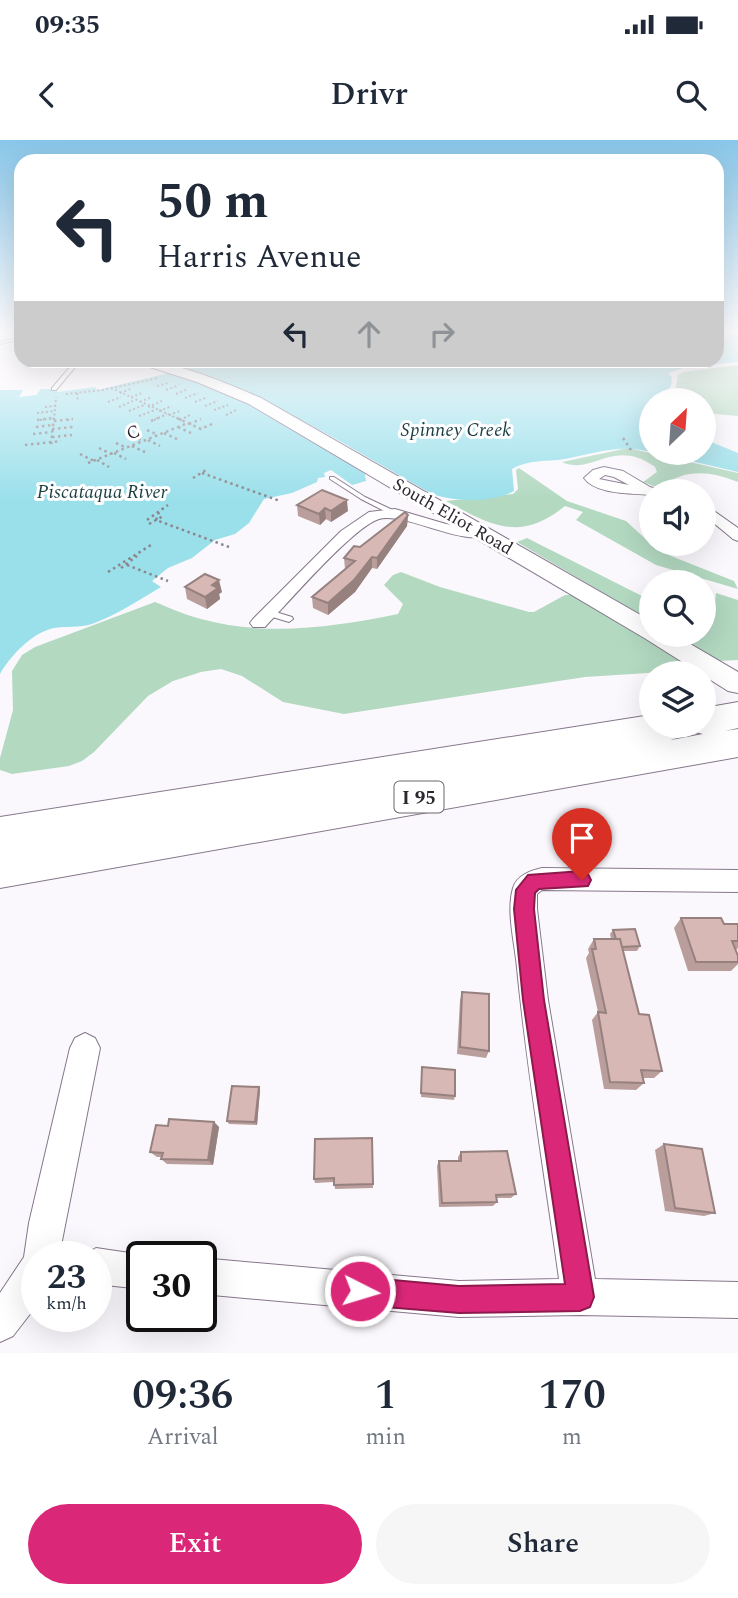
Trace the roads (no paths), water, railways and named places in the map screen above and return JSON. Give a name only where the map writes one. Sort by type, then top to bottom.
[{"type":"highway","points":[[716,710],[737,690]]},
{"type":"highway","name":"I 95","points":[[0,835],[639,731]]},
{"type":"highway","name":"I 95","points":[[0,868],[738,743]]},
{"type":"main road","name":"South Eliot Road","points":[[210,387],[481,533],[639,625]]},
{"type":"main road","points":[[674,647],[737,690]]},
{"type":"street","points":[[264,618],[346,534],[374,515],[395,513],[436,526],[481,533]]},
{"type":"street","points":[[716,518],[738,536]]},
{"type":"street","points":[[580,1297],[534,1000],[524,909],[528,885],[542,879],[738,881]]},
{"type":"street","points":[[43,1241],[85,1048]]},
{"type":"street","points":[[217,1277],[459,1299],[580,1297],[738,1300]]},
{"type":"street","points":[[0,1323],[21,1296]]},
{"type":"lane","points":[[55,392],[59,387]]},
{"type":"lane","points":[[332,478],[363,498],[395,513]]},
{"type":"lane","points":[[264,618],[289,619]]},
{"type":"water","name":"Piscataqua River","points":[[95,387],[97,390],[111,387],[211,387],[245,402],[319,445],[365,474],[366,481],[352,485],[331,470],[324,473],[325,477],[318,478],[317,482],[292,493],[264,499],[249,523],[235,534],[215,540],[192,558],[168,568],[152,581],[161,587],[119,612],[92,624],[54,628],[38,634],[16,653],[0,674],[0,390],[23,390],[19,397],[36,395],[41,389],[58,389],[57,392]]},
{"type":"water","name":"Spinney Creek","points":[[231,387],[670,387],[639,388],[639,450],[618,449],[525,464],[512,469],[514,491],[495,498],[473,500],[451,499],[432,494],[297,418]]},
{"type":"water","points":[[716,444],[738,453],[738,472],[712,466],[716,466]]}]
